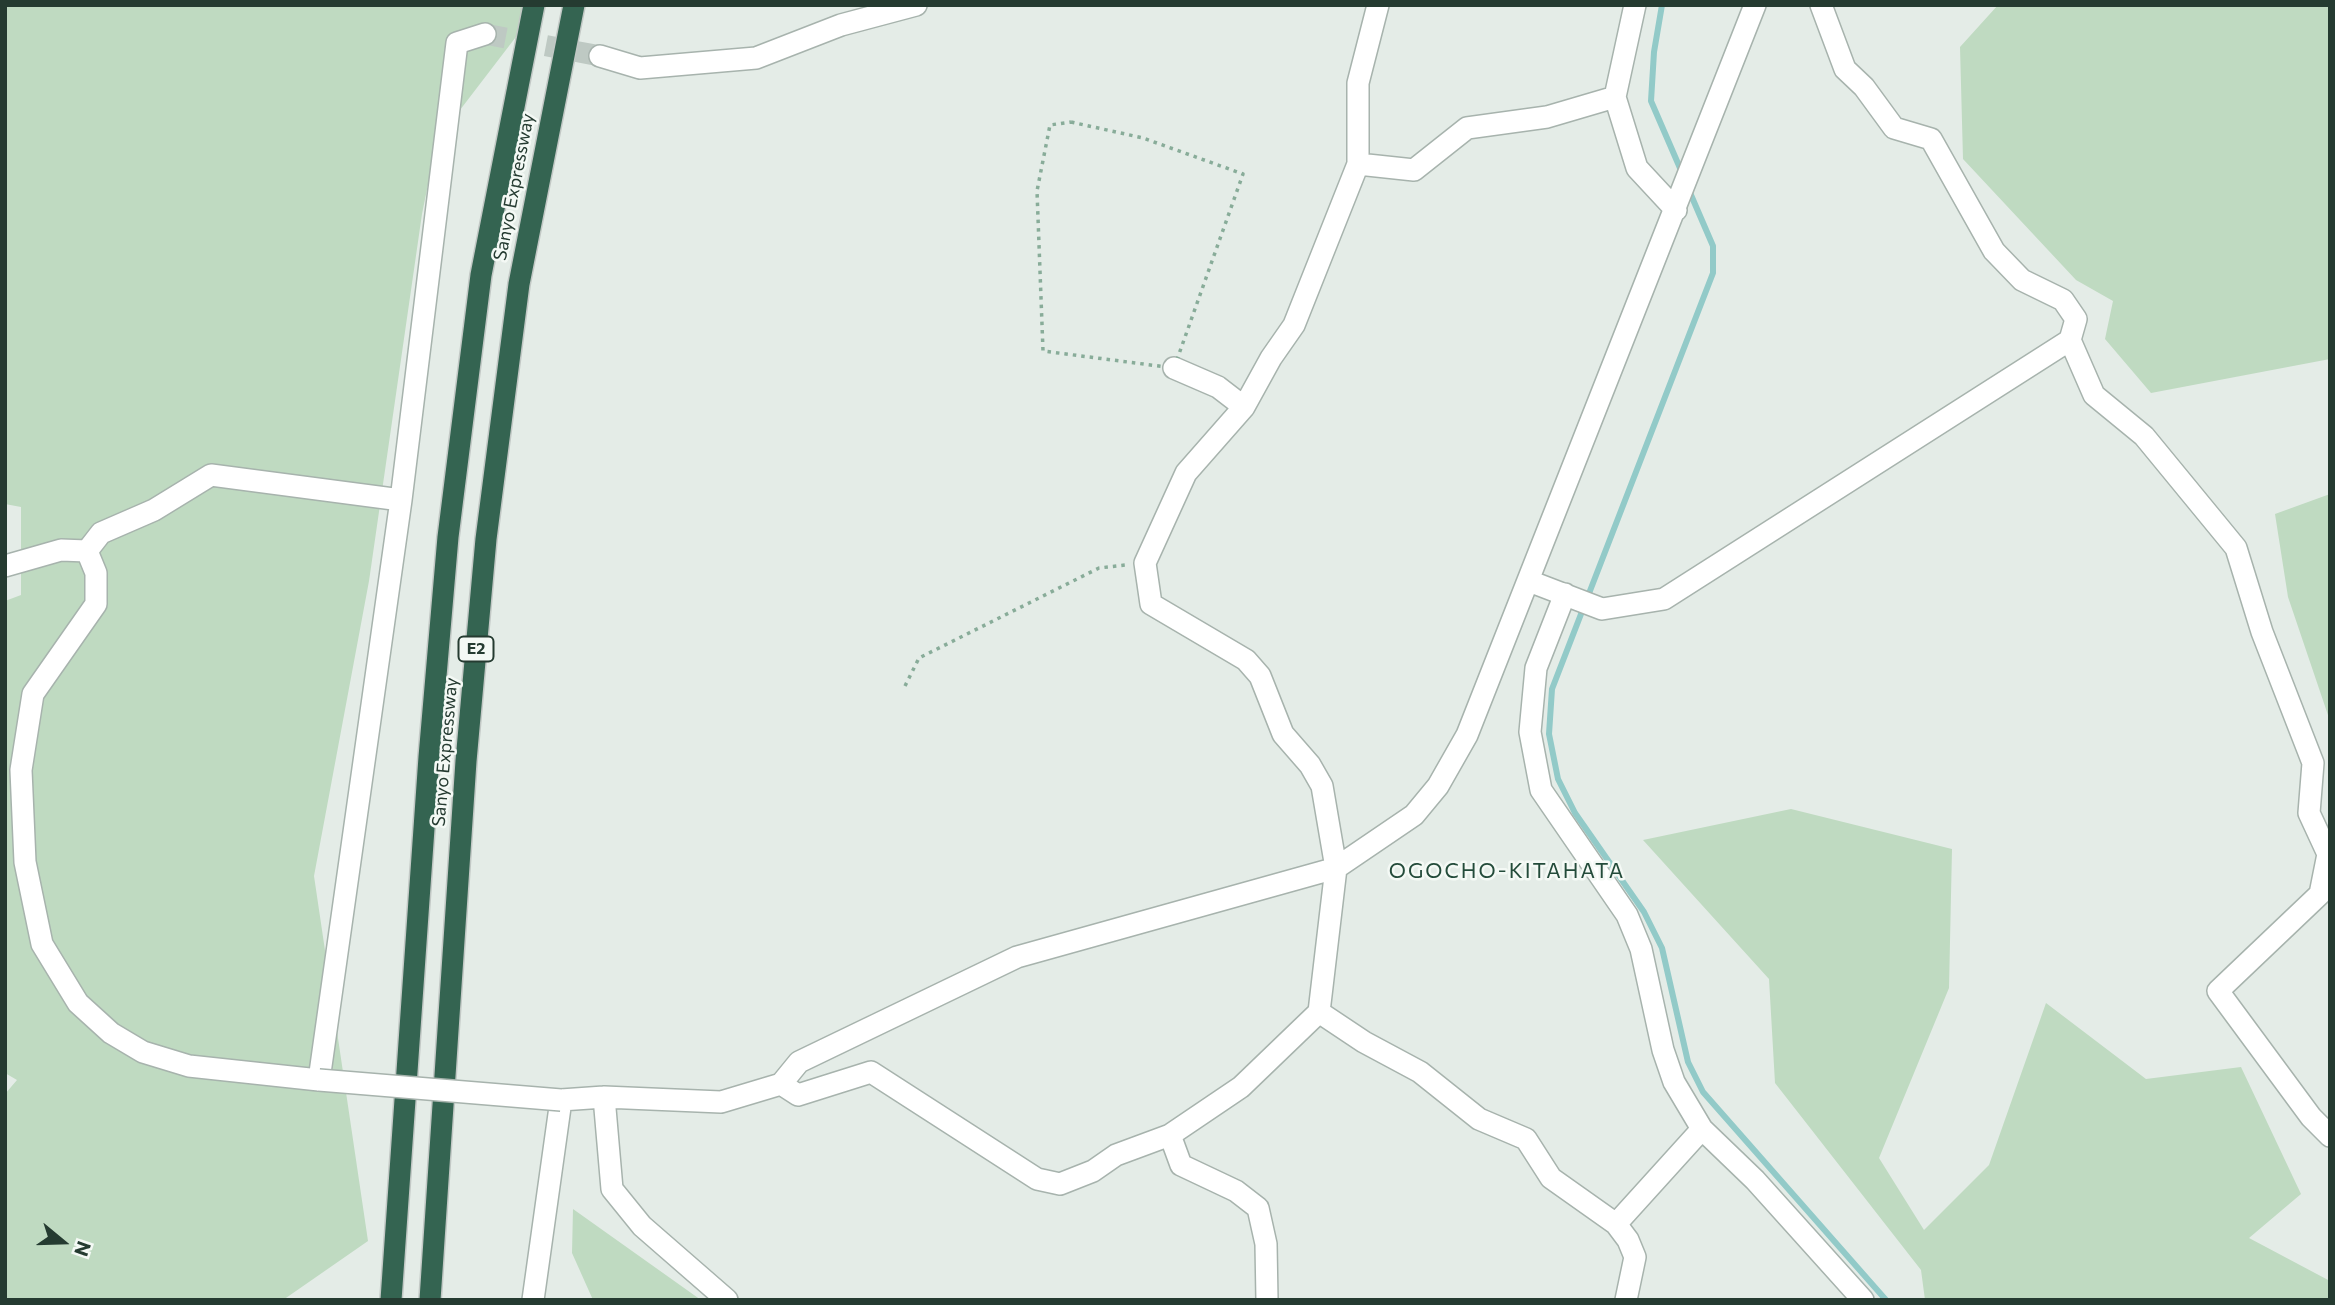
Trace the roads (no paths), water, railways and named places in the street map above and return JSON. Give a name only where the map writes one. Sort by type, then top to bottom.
[{"type":"highway","name":"Sanyo Expressway","points":[[391,1300],[428,771],[449,537],[481,275],[534,5]]},
{"type":"highway","name":"Sanyo Expressway","points":[[430,1300],[466,761],[486,540],[519,284],[574,5]]},
{"type":"street","points":[[600,56],[640,68],[756,58],[841,25],[916,5]]},
{"type":"street","points":[[781,1084],[797,1095],[871,1072],[1037,1179],[1060,1184],[1093,1171],[1116,1156],[1170,1135],[1241,1087],[1319,1012],[1336,868],[1322,786],[1310,765],[1283,734],[1260,676],[1246,660],[1213,638],[1151,604],[1145,563],[1186,473],[1244,407],[1270,358],[1294,325],[1358,164],[1358,83],[1378,5]]},
{"type":"street","points":[[1635,5],[1615,97],[1637,168],[1676,210]]},
{"type":"street","points":[[86,551],[96,573],[96,604],[33,694],[21,770],[25,862],[42,944],[78,1003],[111,1033],[143,1052],[188,1066],[561,1100],[604,1097],[721,1102],[781,1084],[799,1062],[1017,957],[1336,868],[1414,815],[1438,786],[1467,734],[1755,5]]},
{"type":"street","points":[[1529,581],[1602,609],[1664,599],[2070,340],[2077,319],[2063,300],[2022,280],[1994,251],[1931,139],[1894,128],[1864,87],[1845,69],[1821,5]]},
{"type":"street","points":[[319,1080],[401,500],[457,43],[485,34]]},
{"type":"street","points":[[1358,164],[1414,170],[1467,128],[1547,117],[1615,97]]},
{"type":"street","points":[[2070,340],[2094,395],[2144,436],[2236,548],[2262,632],[2313,763],[2309,813],[2328,854],[2320,894],[2218,991],[2311,1117],[2330,1136]]},
{"type":"street","points":[[1174,368],[1218,387],[1244,407]]},
{"type":"street","points":[[86,551],[101,533],[154,510],[211,474],[401,500]]},
{"type":"street","points":[[5,566],[61,550],[86,551]]},
{"type":"street","points":[[1565,594],[1536,668],[1531,732],[1541,790],[1627,915],[1647,970],[1663,1050],[1674,1082],[1702,1129],[1755,1180],[1863,1300]]},
{"type":"street","points":[[1499,654],[1536,668]]},
{"type":"street","points":[[1319,1012],[1364,1042],[1420,1072],[1479,1119],[1526,1139],[1551,1178],[1616,1224],[1635,1257],[1626,1300]]},
{"type":"street","points":[[604,1097],[612,1189],[642,1226],[727,1300]]},
{"type":"street","points":[[533,1300],[561,1100]]},
{"type":"street","points":[[1616,1224],[1702,1129]]},
{"type":"street","points":[[1170,1135],[1181,1165],[1236,1191],[1258,1208],[1266,1244],[1267,1300]]},
{"type":"waterway","points":[[1662,5],[1654,52],[1651,101],[1683,175]]},
{"type":"waterway","points":[[1688,188],[1713,246],[1713,273],[1552,689],[1549,734],[1558,779],[1575,813],[1644,912],[1662,948],[1688,1062],[1703,1092],[1886,1300]]},
{"type":"tunnel","points":[[485,34],[600,56]]},
{"type":"district","name":"OGOCHO-KITAHATA","points":[[1507,871]]}]
